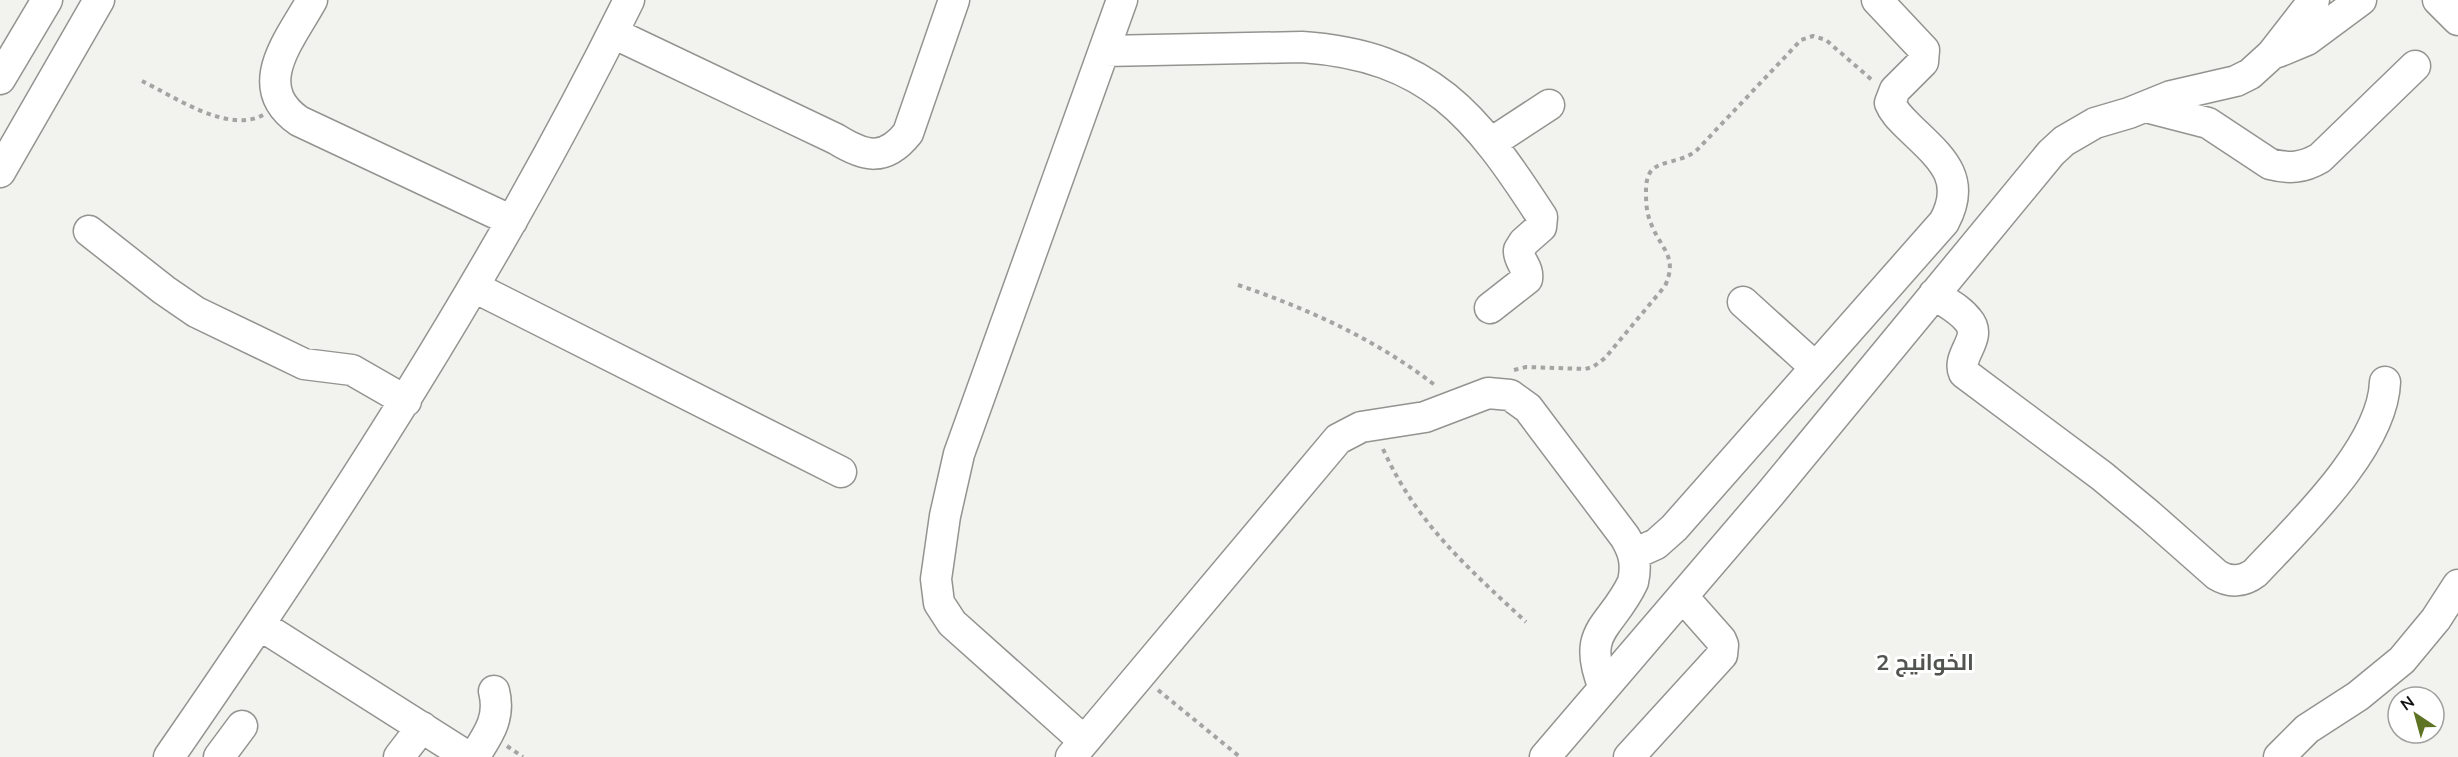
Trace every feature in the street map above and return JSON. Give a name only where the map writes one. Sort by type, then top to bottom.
[{"type":"street","points":[[0,79],[47,0]]},
{"type":"street","points":[[0,172],[99,0]]},
{"type":"street","points":[[312,0],[277,64],[274,77],[280,103],[288,114],[512,221]]},
{"type":"street","points":[[169,757],[260,626],[406,401],[512,221],[629,0]]},
{"type":"street","points":[[613,33],[864,154],[883,152],[900,143],[908,132],[954,0]]},
{"type":"street","points":[[1122,0],[969,423],[945,516],[936,579],[939,603],[952,623],[1077,749],[1328,449],[1348,432],[1406,422],[1460,405],[1488,393],[1510,395],[1528,408],[1625,537],[1634,554],[1636,572],[1633,582],[1594,646],[1594,659],[1604,688]]},
{"type":"street","points":[[1634,554],[1656,544],[1674,528],[1944,222],[1953,202],[1953,181],[1949,170],[1892,109],[1890,103],[1892,96],[1920,67],[1924,56],[1923,50],[1877,0]]},
{"type":"street","points":[[1545,757],[1683,597],[2051,153],[2064,141],[2095,123],[2184,92],[2236,81],[2262,65],[2314,0]]},
{"type":"street","points":[[2272,54],[2307,40],[2361,0]]},
{"type":"street","points":[[2438,0],[2458,20]]},
{"type":"street","points":[[288,44],[287,68],[291,91],[308,119],[320,129]]},
{"type":"street","points":[[1105,51],[1302,47],[1332,49],[1363,55],[1393,65],[1430,85],[1470,119],[1491,143],[1542,217],[1543,222],[1538,231],[1524,242],[1519,250],[1520,260],[1527,271],[1527,279],[1490,308]]},
{"type":"street","points":[[2146,107],[2208,123],[2270,164],[2280,167],[2301,166],[2320,158],[2415,66]]},
{"type":"street","points":[[1491,143],[1549,105]]},
{"type":"street","points":[[89,231],[196,312],[304,364],[352,370],[406,401]]},
{"type":"street","points":[[474,287],[841,472]]},
{"type":"street","points":[[1934,294],[1967,318],[1973,327],[1973,338],[1962,363],[1964,373],[2102,476],[2217,575],[2231,580],[2244,579],[2255,573],[2331,491],[2359,450],[2377,415],[2383,398],[2385,382]]},
{"type":"street","points":[[1743,302],[1815,367]]},
{"type":"street","points":[[2278,757],[2307,729],[2358,696],[2402,660],[2436,619],[2458,585]]},
{"type":"street","points":[[1629,757],[1722,655],[1721,640],[1683,597]]},
{"type":"street","points":[[260,626],[468,757]]},
{"type":"street","points":[[474,757],[489,734],[496,717],[494,691]]},
{"type":"street","points":[[219,757],[242,726]]},
{"type":"street","points":[[399,757],[422,727]]},
{"type":"path","points":[[1488,393],[1503,377],[1518,369],[1586,369],[1605,358],[1665,286],[1668,278],[1670,258],[1652,225],[1646,206],[1646,182],[1651,171],[1661,164],[1683,159],[1697,150],[1801,39],[1814,36],[1826,40],[1892,96]]},
{"type":"path","points":[[142,81],[221,119],[234,122],[259,117],[280,103]]},
{"type":"path","points":[[1239,285],[1317,315],[1355,334],[1427,379],[1460,405]]},
{"type":"path","points":[[1374,426],[1394,473],[1422,517],[1463,564],[1526,622]]},
{"type":"path","points":[[1139,674],[1240,757]]},
{"type":"district","name":"الخوانيج 2","points":[[1925,662]]}]
